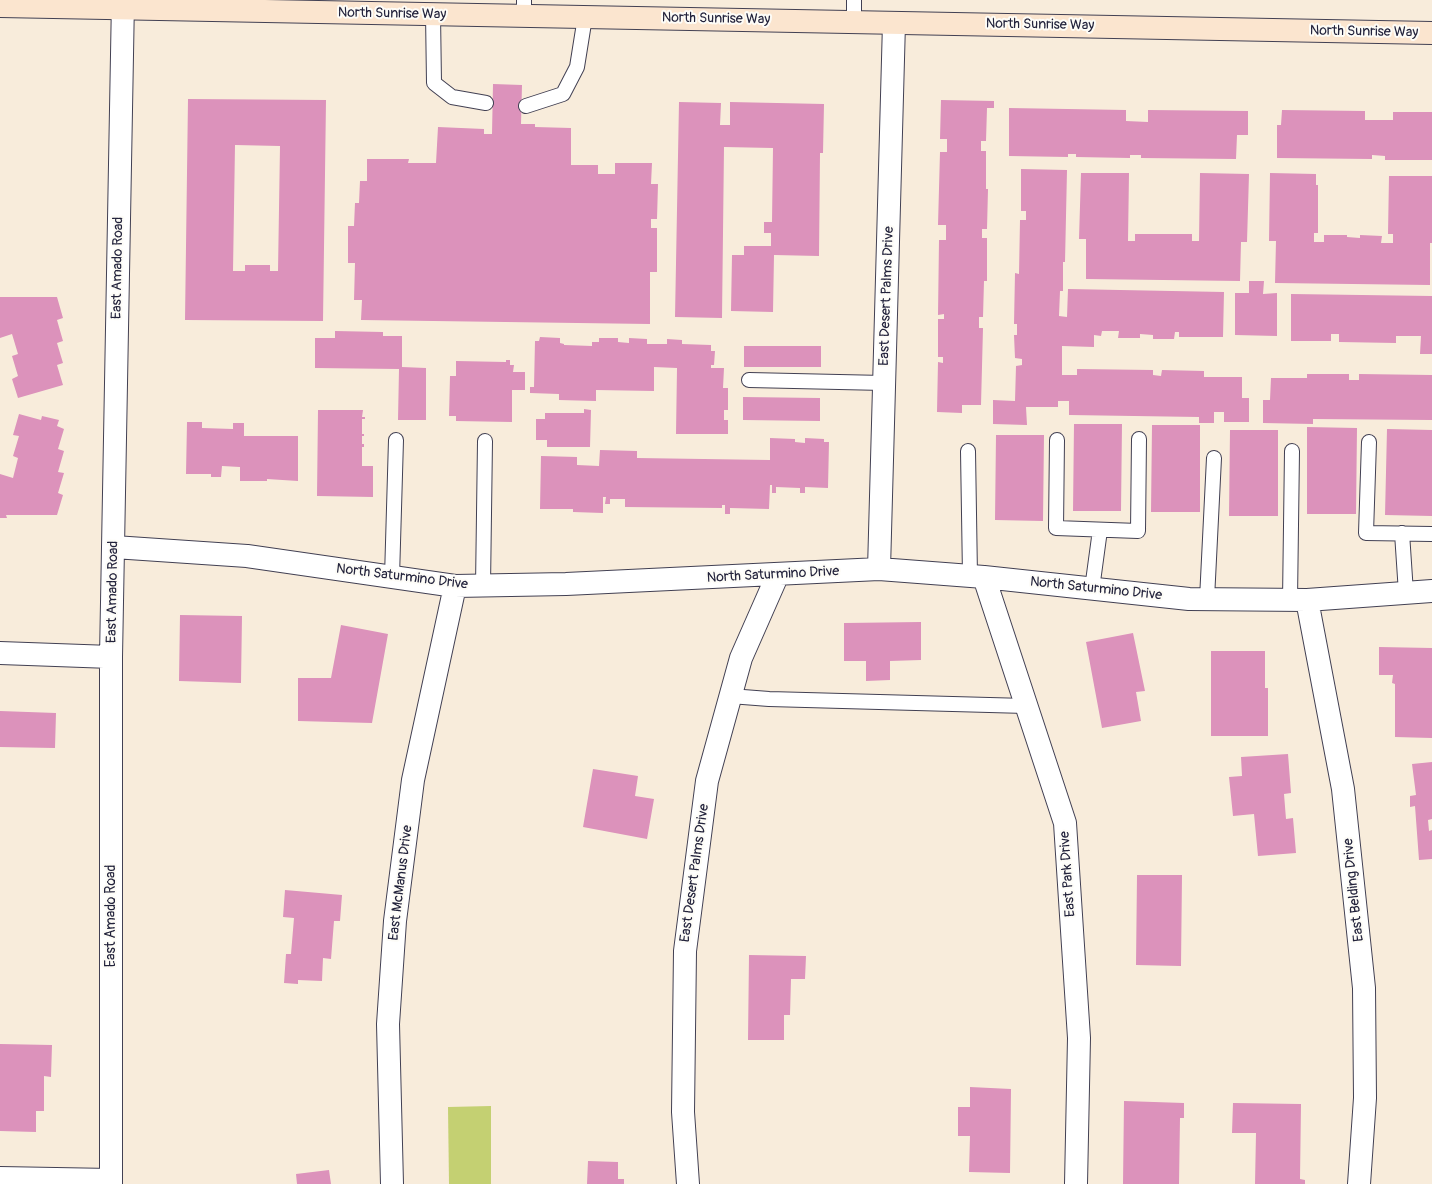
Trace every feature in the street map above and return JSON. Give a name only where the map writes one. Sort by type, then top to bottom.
[{"type":"main road","name":"North Sunrise Way","points":[[0,6],[123,4],[433,14],[524,8],[586,17],[1432,33]]},
{"type":"street","name":"East Amado Road","points":[[111,1182],[111,657],[123,4]]},
{"type":"street","name":"East Desert Palms Drive","points":[[879,569],[894,23]]},
{"type":"street","name":"North Saturmino Drive","points":[[114,547],[247,556],[455,586],[574,584],[879,569],[977,577],[1207,600],[1298,600],[1432,591]]},
{"type":"street","name":"East Desert Palms Drive","points":[[688,1184],[683,1112],[685,951],[707,781],[741,658],[778,574]]},
{"type":"street","name":"East Park Drive","points":[[977,577],[1026,706],[1065,823],[1079,1038],[1076,1184]]},
{"type":"street","name":"East McManus Drive","points":[[392,1184],[388,1024],[395,921],[413,780],[455,586]]},
{"type":"street","name":"East Belding Drive","points":[[1298,600],[1343,789],[1364,988],[1365,1098],[1359,1184]]},
{"type":"street","points":[[0,654],[111,657]]},
{"type":"street","points":[[0,1178],[111,1182]]},
{"type":"lane","points":[[854,0],[854,22]]},
{"type":"lane","points":[[433,14],[434,83],[452,97],[486,103]]},
{"type":"lane","points":[[526,106],[563,94],[577,68],[586,17]]},
{"type":"lane","points":[[749,380],[884,383]]},
{"type":"lane","points":[[1057,440],[1056,528],[1138,531],[1139,439]]},
{"type":"lane","points":[[392,577],[396,440]]},
{"type":"lane","points":[[483,586],[485,441]]},
{"type":"lane","points":[[1369,442],[1366,533],[1432,534]]},
{"type":"lane","points":[[968,451],[977,577]]},
{"type":"lane","points":[[1292,452],[1298,600]]},
{"type":"lane","points":[[1207,600],[1214,458]]},
{"type":"lane","points":[[1092,589],[1100,530]]},
{"type":"lane","points":[[1402,534],[1406,593]]},
{"type":"lane","points":[[730,696],[769,699],[1026,706]]},
{"type":"green space","points":[[491,1106],[491,1184],[449,1184],[448,1107]]},
{"type":"building","points":[[493,84],[522,85],[521,124],[535,124],[535,127],[571,128],[571,165],[598,165],[598,174],[615,174],[615,163],[652,163],[651,184],[658,184],[657,219],[651,219],[651,228],[657,228],[657,272],[650,272],[650,324],[361,320],[362,300],[354,300],[355,263],[348,263],[348,226],[354,226],[355,203],[359,203],[360,181],[367,181],[367,159],[409,159],[408,163],[436,163],[438,127],[484,129],[484,134],[492,134]]},
{"type":"building","points":[[188,99],[326,100],[323,321],[185,320]],"holes":[[[235,145],[280,146],[278,271],[270,271],[270,265],[245,265],[245,271],[233,271]]]},
{"type":"building","points":[[941,100],[994,101],[994,108],[987,108],[986,141],[981,141],[981,151],[986,151],[986,189],[988,189],[987,229],[982,229],[982,238],[987,238],[987,281],[984,281],[983,317],[979,317],[979,328],[983,328],[981,405],[962,405],[962,413],[937,412],[938,362],[943,363],[943,357],[938,357],[938,319],[944,319],[944,314],[938,315],[939,240],[946,240],[946,225],[938,225],[940,152],[947,152],[947,139],[940,139]]},
{"type":"building","points":[[679,102],[721,103],[720,125],[730,125],[730,102],[824,104],[823,153],[820,153],[819,256],[774,255],[773,312],[731,311],[732,255],[744,255],[744,246],[771,246],[771,233],[764,233],[764,222],[772,222],[773,148],[724,147],[722,318],[675,317]]},
{"type":"building","points":[[1009,108],[1126,110],[1126,121],[1148,122],[1148,110],[1248,111],[1248,135],[1237,135],[1236,159],[1141,158],[1141,155],[1130,155],[1130,158],[1076,157],[1076,154],[1068,154],[1068,157],[1009,156]]},
{"type":"building","points":[[1282,110],[1365,111],[1365,120],[1393,120],[1393,112],[1432,112],[1432,160],[1385,160],[1385,156],[1372,155],[1372,159],[1277,158],[1277,125],[1281,125]]},
{"type":"building","points":[[1021,169],[1067,170],[1065,262],[1063,262],[1063,291],[1060,291],[1059,316],[1067,317],[1068,289],[1224,292],[1223,337],[1179,337],[1179,332],[1175,332],[1174,339],[1153,339],[1153,335],[1140,334],[1140,338],[1118,338],[1119,331],[1102,331],[1101,336],[1094,335],[1094,347],[1062,346],[1062,375],[1077,375],[1077,369],[1153,370],[1153,375],[1161,376],[1162,370],[1204,371],[1204,377],[1242,377],[1242,398],[1249,398],[1249,422],[1224,422],[1224,412],[1214,412],[1214,423],[1199,423],[1199,417],[1069,415],[1069,401],[1058,401],[1058,407],[1026,407],[1027,425],[993,424],[993,400],[1015,401],[1016,366],[1022,365],[1022,359],[1015,358],[1014,335],[1017,335],[1017,324],[1014,324],[1015,273],[1019,274],[1020,220],[1026,220],[1026,211],[1021,211]]},
{"type":"building","points":[[1081,173],[1129,173],[1128,241],[1135,241],[1135,234],[1192,234],[1192,241],[1199,241],[1200,173],[1249,174],[1247,242],[1241,242],[1240,281],[1086,279],[1086,239],[1079,239]]},
{"type":"building","points":[[1270,173],[1316,174],[1316,185],[1318,185],[1318,233],[1314,233],[1314,242],[1324,242],[1324,235],[1347,235],[1347,237],[1360,238],[1360,235],[1382,236],[1381,243],[1393,243],[1393,234],[1388,234],[1389,176],[1432,176],[1432,243],[1430,243],[1430,285],[1275,283],[1276,241],[1269,241]]},
{"type":"building","points":[[1249,281],[1264,281],[1263,294],[1277,293],[1277,336],[1235,335],[1235,293],[1249,293]]},
{"type":"building","points":[[1291,294],[1432,296],[1432,354],[1420,354],[1421,336],[1396,336],[1396,343],[1339,342],[1339,334],[1331,334],[1331,341],[1291,341]]},
{"type":"building","points":[[0,297],[57,297],[63,318],[57,320],[63,341],[57,343],[63,363],[57,365],[63,385],[18,398],[12,379],[18,376],[12,356],[18,354],[12,334],[0,338]]},
{"type":"building","points":[[335,331],[383,332],[383,336],[402,336],[402,367],[426,368],[426,420],[398,420],[399,369],[315,368],[315,338],[335,338]]},
{"type":"building","points":[[540,337],[560,338],[560,343],[564,345],[592,346],[592,342],[599,342],[599,338],[618,338],[618,342],[629,343],[629,338],[647,339],[647,344],[667,344],[667,339],[682,340],[682,344],[711,345],[711,351],[715,351],[714,365],[711,365],[711,368],[724,368],[723,388],[728,388],[728,410],[724,410],[724,420],[728,420],[728,434],[676,434],[677,368],[654,367],[654,391],[596,390],[596,401],[559,400],[559,394],[530,393],[530,387],[534,387],[535,341],[539,341]]},
{"type":"building","points":[[744,346],[821,346],[821,367],[744,367]]},
{"type":"building","points":[[506,360],[510,360],[510,365],[514,365],[513,372],[525,372],[525,390],[512,390],[512,422],[456,421],[456,416],[449,416],[450,376],[456,376],[456,361],[506,362]]},
{"type":"building","points":[[1307,374],[1349,374],[1349,380],[1359,380],[1359,374],[1432,375],[1432,420],[1313,419],[1313,424],[1263,423],[1263,400],[1270,400],[1271,378],[1307,378]]},
{"type":"building","points":[[743,397],[820,398],[820,421],[743,420]]},
{"type":"building","points":[[584,409],[591,410],[590,447],[547,447],[547,440],[536,440],[536,419],[545,419],[545,413],[584,413]]},
{"type":"building","points":[[318,410],[363,410],[362,417],[365,417],[365,419],[362,419],[362,434],[364,434],[364,436],[362,436],[362,444],[364,444],[364,447],[362,447],[362,466],[373,466],[373,497],[317,496]]},
{"type":"building","points":[[19,414],[41,420],[42,416],[59,420],[57,426],[64,429],[58,449],[64,451],[58,472],[64,473],[58,493],[63,495],[57,515],[6,515],[7,518],[0,518],[0,474],[13,478],[18,458],[13,456],[19,436],[13,435]]},
{"type":"building","points":[[187,422],[202,422],[202,428],[233,429],[233,423],[244,423],[244,436],[298,436],[298,481],[267,479],[267,481],[240,481],[240,467],[222,466],[221,477],[211,477],[211,474],[186,474]]},
{"type":"building","points":[[1074,424],[1122,424],[1121,511],[1073,511]]},
{"type":"building","points":[[1152,425],[1200,425],[1200,512],[1151,512]]},
{"type":"building","points":[[1307,427],[1357,428],[1356,514],[1307,514]]},
{"type":"building","points":[[1387,429],[1432,430],[1432,516],[1385,515]]},
{"type":"building","points":[[1230,430],[1278,430],[1278,516],[1229,516]]},
{"type":"building","points":[[996,435],[1044,435],[1043,521],[995,520]]},
{"type":"building","points":[[770,438],[795,439],[795,442],[805,443],[805,438],[824,439],[824,442],[829,442],[828,488],[805,487],[805,493],[800,493],[800,488],[776,487],[776,493],[772,493],[772,485],[770,485],[769,509],[730,508],[730,514],[725,514],[725,505],[722,505],[722,508],[625,507],[625,499],[610,499],[610,504],[605,504],[606,497],[603,497],[603,513],[573,512],[573,509],[540,509],[541,456],[577,457],[577,465],[599,466],[600,450],[637,451],[637,458],[770,460]]},
{"type":"building","points":[[180,615],[242,616],[241,683],[179,681]]},
{"type":"building","points":[[921,622],[921,660],[890,661],[890,680],[866,681],[866,661],[844,661],[844,623]]},
{"type":"building","points":[[341,625],[388,634],[372,723],[298,721],[298,678],[331,678]]},
{"type":"building","points":[[1133,633],[1145,691],[1136,692],[1141,721],[1102,728],[1086,642]]},
{"type":"building","points":[[1379,647],[1432,648],[1432,738],[1395,737],[1395,684],[1392,683],[1393,675],[1379,675]]},
{"type":"building","points":[[1211,651],[1265,651],[1265,688],[1268,688],[1268,736],[1211,736]]},
{"type":"building","points":[[0,711],[56,713],[55,748],[0,747]]},
{"type":"building","points":[[1288,754],[1291,793],[1284,794],[1286,819],[1293,818],[1296,853],[1258,856],[1254,814],[1233,816],[1229,777],[1242,776],[1241,757]]},
{"type":"building","points":[[1432,762],[1432,819],[1428,820],[1429,831],[1432,830],[1432,859],[1419,860],[1415,806],[1410,807],[1410,796],[1416,795],[1412,764]]},
{"type":"building","points":[[593,769],[638,776],[635,796],[654,799],[647,839],[583,827]]},
{"type":"building","points":[[1137,875],[1182,875],[1181,966],[1136,965]]},
{"type":"building","points":[[285,890],[342,895],[340,921],[334,921],[331,959],[323,958],[322,981],[298,980],[298,984],[284,983],[286,954],[291,954],[294,918],[283,917]]},
{"type":"building","points":[[749,955],[806,956],[805,979],[791,979],[790,1015],[784,1015],[784,1040],[748,1040]]},
{"type":"building","points":[[0,1044],[52,1045],[51,1077],[44,1076],[44,1111],[36,1111],[36,1132],[0,1131]]},
{"type":"building","points":[[970,1087],[1011,1089],[1010,1173],[969,1172],[970,1136],[958,1136],[958,1107],[970,1107]]},
{"type":"building","points":[[1124,1101],[1184,1103],[1184,1118],[1180,1118],[1179,1184],[1123,1184]]},
{"type":"building","points":[[1233,1103],[1301,1104],[1300,1179],[1305,1180],[1305,1184],[1255,1184],[1256,1133],[1232,1133]]},
{"type":"building","points":[[588,1161],[618,1162],[618,1179],[624,1179],[624,1184],[587,1184]]},
{"type":"building","points":[[329,1170],[331,1184],[297,1184],[296,1174]]}]
